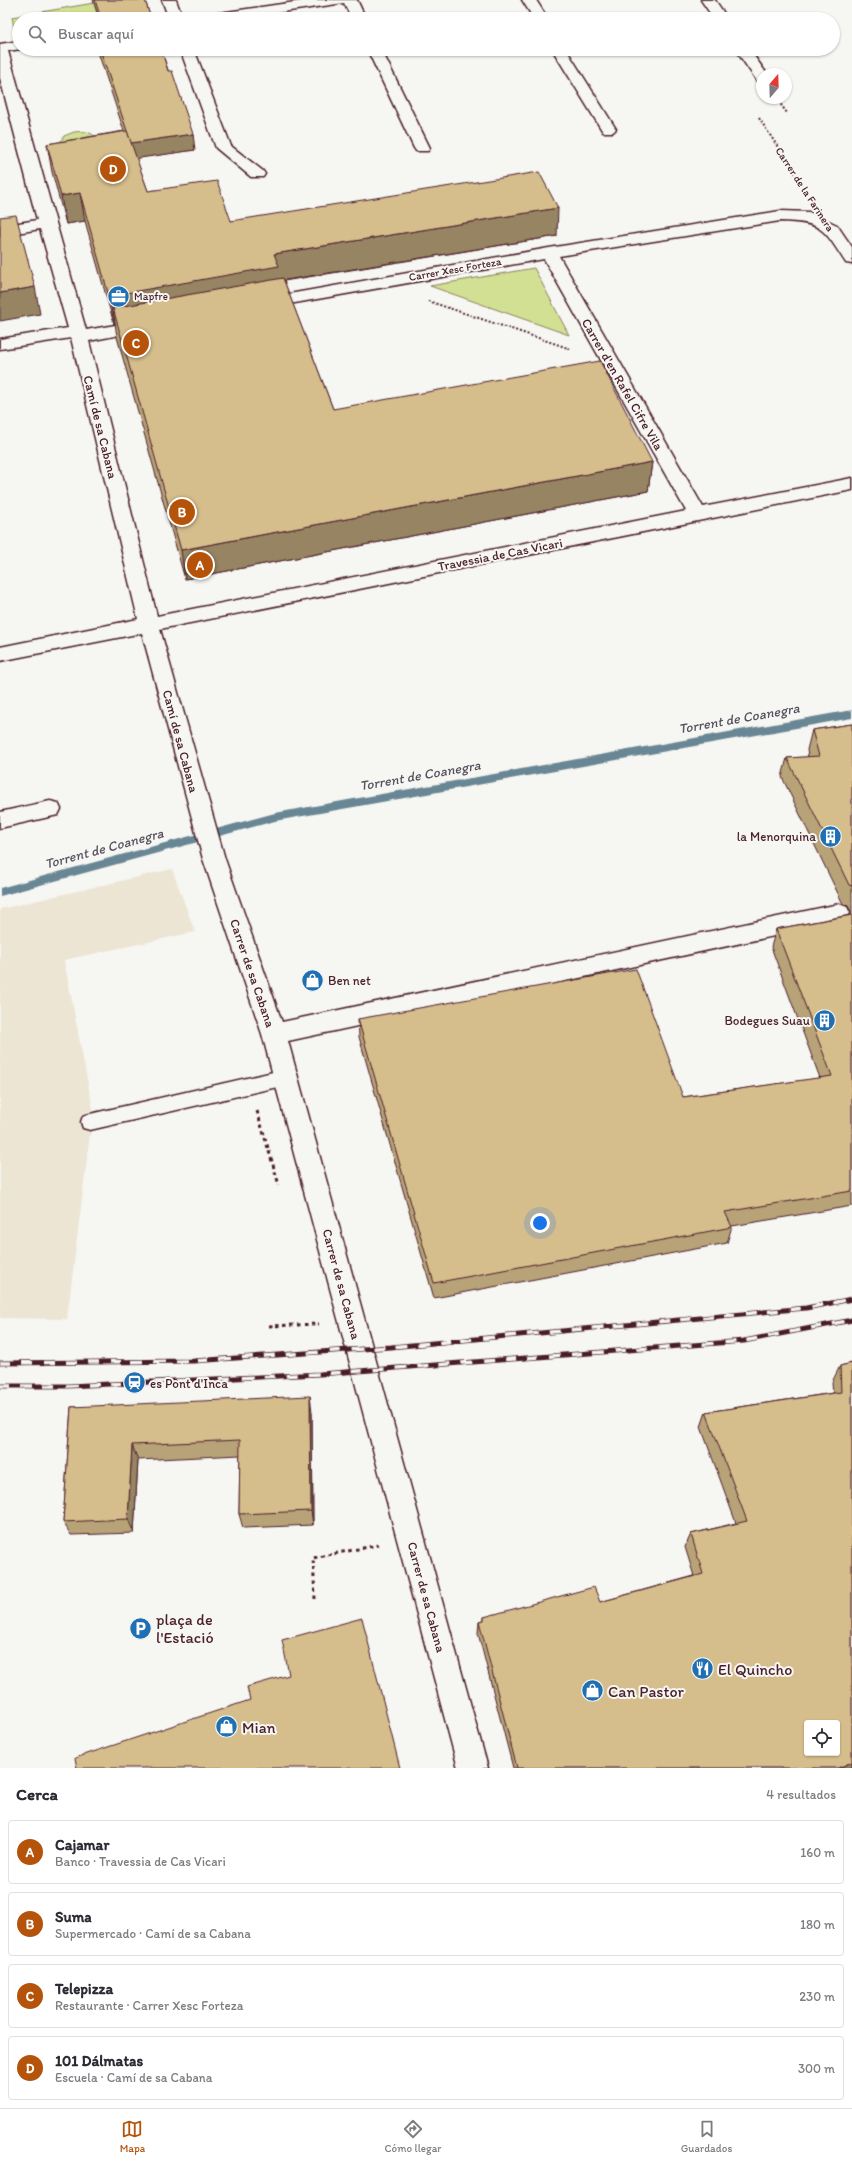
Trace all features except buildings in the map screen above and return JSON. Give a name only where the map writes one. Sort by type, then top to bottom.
[{"type":"street","points":[[169,0],[173,12]]},
{"type":"street","points":[[254,12],[339,0]]},
{"type":"street","points":[[350,0],[356,12]]},
{"type":"street","points":[[529,0],[537,12]]},
{"type":"street","points":[[708,0],[716,12]]},
{"type":"street","points":[[0,49],[12,47]]},
{"type":"street","name":"Camí de sa Cabana","points":[[0,49],[46,223],[78,334],[149,624],[199,805]]},
{"type":"street","points":[[190,56],[224,148],[257,174]]},
{"type":"street","points":[[377,56],[422,148]]},
{"type":"street","points":[[563,56],[608,129]]},
{"type":"street","points":[[747,56],[756,69]]},
{"type":"street","name":"Carrer Xesc Forteza","points":[[245,307],[549,253],[780,216],[809,217],[831,228]]},
{"type":"street","points":[[0,231],[46,223]]},
{"type":"street","name":"Carrer de la Farinera","points":[[831,228],[852,259]]},
{"type":"street","name":"Carrer d'en Rafel Cifre Vila","points":[[549,253],[697,514]]},
{"type":"street","points":[[0,344],[160,322]]},
{"type":"street","name":"Travessia de Cas Vicari","points":[[0,654],[852,484]]},
{"type":"street","name":"Carrer de sa Cabana","points":[[199,805],[214,859],[274,1034],[473,1768]]},
{"type":"street","points":[[0,820],[50,809]]},
{"type":"street","points":[[274,1034],[839,913]]},
{"type":"lane","points":[[90,1122],[286,1077]]},
{"type":"path","points":[[780,104],[787,113]]},
{"type":"path","name":"Carrer de la Farinera","points":[[759,118],[831,228]]},
{"type":"path","points":[[376,283],[577,351],[612,365]]},
{"type":"path","points":[[270,1326],[321,1324]]},
{"type":"path","points":[[315,1599],[313,1558],[381,1544]]},
{"type":"shaded area","points":[[172,869],[195,932],[64,960],[93,1110],[67,1319],[0,1318],[0,909]]},
{"type":"green space","points":[[94,3],[97,12],[41,12]]},
{"type":"green space","points":[[74,132],[86,132],[92,134],[96,138],[60,143],[64,136]]},
{"type":"green space","points":[[534,268],[569,335],[430,286]]},
{"type":"waterway","name":"Torrent de Coanegra","points":[[0,892],[275,817],[852,714]]},
{"type":"railway","points":[[0,1363],[194,1361],[391,1347],[806,1308],[852,1299]]},
{"type":"railway","points":[[0,1386],[68,1386],[320,1374],[744,1341],[852,1320]]},
{"type":"place","name":"101 Dálmatas","points":[[113,169]]},
{"type":"place","name":"Mapfre","points":[[118,296]]},
{"type":"place","name":"Telepizza","points":[[136,343]]},
{"type":"place","name":"Suma","points":[[182,512]]},
{"type":"place","name":"Cajamar","points":[[200,565]]},
{"type":"place","name":"la Menorquina","points":[[831,836]]},
{"type":"place","name":"Ben net","points":[[313,980]]},
{"type":"place","name":"Bodegues Suau","points":[[825,1020]]},
{"type":"place","name":"es Pont d'Inca","points":[[134,1383]]},
{"type":"place","name":"plaça de l'Estació","points":[[140,1628]]},
{"type":"place","name":"El Quincho","points":[[702,1669]]},
{"type":"place","name":"Can Pastor","points":[[592,1691]]},
{"type":"place","name":"Mian","points":[[227,1727]]}]
